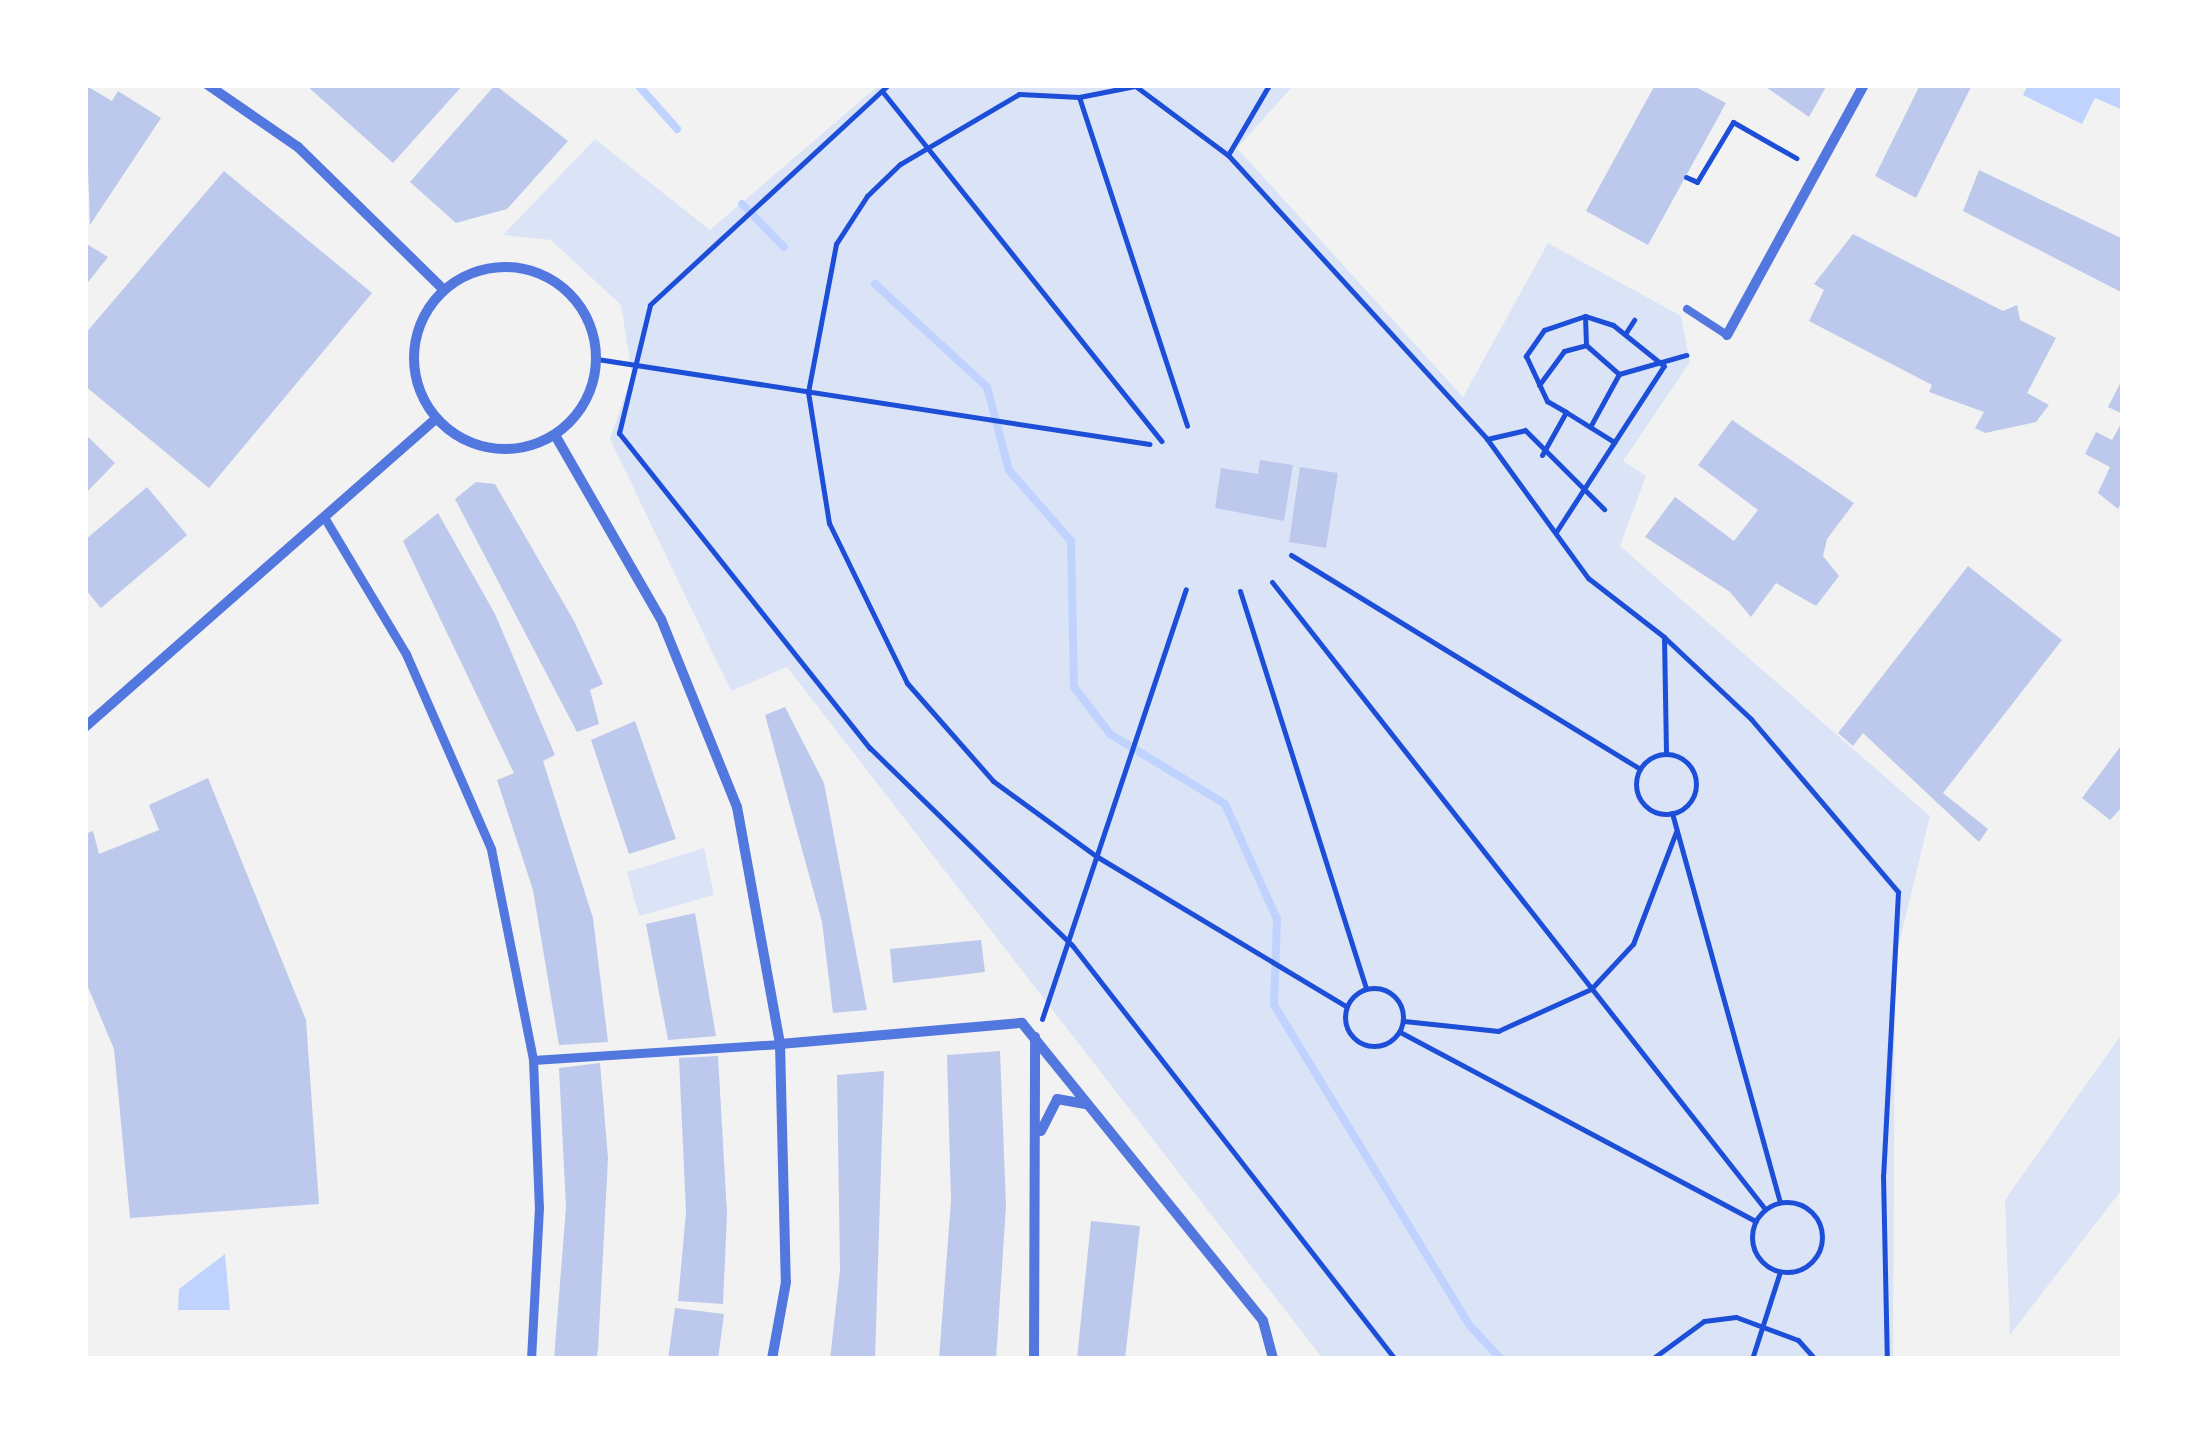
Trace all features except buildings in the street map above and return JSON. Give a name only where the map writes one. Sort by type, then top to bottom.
[{"type":"street","points":[[208,85],[298,147],[444,290]]},
{"type":"street","points":[[1727,335],[1864,85]]},
{"type":"street","points":[[492,268],[543,275],[583,309],[596,359],[592,389],[555,435],[492,450],[436,419],[421,394],[416,338],[444,290],[492,268]]},
{"type":"street","points":[[85,707],[90,723],[436,419]]},
{"type":"street","points":[[555,435],[661,619],[736,806],[780,1044],[786,1282],[772,1359]]},
{"type":"street","points":[[324,518],[406,654],[463,774],[492,849],[533,1060],[539,1207],[531,1359]]},
{"type":"street","points":[[533,1060],[780,1044],[1008,1021],[1035,1036],[1262,1321],[1272,1359]]},
{"type":"street","points":[[1034,1359],[1035,1036]]},
{"type":"street","points":[[1036,1159],[1050,1104],[1091,1106]]},
{"type":"lane","points":[[1687,309],[1727,335]]},
{"type":"path","points":[[888,85],[650,306],[619,433],[870,748],[1072,945],[1395,1359]]},
{"type":"path","points":[[1240,591],[1366,988],[1401,1003],[1404,1022],[1400,1032],[1384,1045],[1354,1039],[1346,1006],[1096,856],[993,781],[908,683],[829,523],[808,392],[836,244],[866,196],[928,147],[1019,94],[1079,97],[1134,85],[1228,155],[1488,439],[1588,578],[1664,636],[1751,719],[1898,892],[1883,1176],[1886,1359]]},
{"type":"path","points":[[1228,155],[1269,85]]},
{"type":"path","points":[[882,91],[1160,441]]},
{"type":"path","points":[[1079,97],[1187,426]]},
{"type":"path","points":[[1686,177],[1698,182],[1733,122],[1796,158]]},
{"type":"path","points":[[1585,316],[1586,345],[1619,374]]},
{"type":"path","points":[[1614,442],[1566,412],[1539,385],[1526,356],[1544,330],[1585,316],[1625,334],[1664,366]]},
{"type":"path","points":[[1625,334],[1634,320]]},
{"type":"path","points":[[1539,385],[1564,351],[1586,345]]},
{"type":"path","points":[[1619,374],[1664,366],[1686,355]]},
{"type":"path","points":[[596,359],[1149,444]]},
{"type":"path","points":[[1556,532],[1664,366]]},
{"type":"path","points":[[1590,428],[1619,374]]},
{"type":"path","points":[[1542,455],[1566,412]]},
{"type":"path","points":[[1488,439],[1525,430],[1542,455],[1604,509]]},
{"type":"path","points":[[1291,555],[1640,768]]},
{"type":"path","points":[[1272,582],[1765,1209]]},
{"type":"path","points":[[1035,1036],[1072,945],[1096,856],[1186,589]]},
{"type":"path","points":[[1664,636],[1666,754]]},
{"type":"path","points":[[1640,768],[1666,754],[1687,761],[1696,784],[1672,813]]},
{"type":"path","points":[[1640,768],[1640,798],[1672,813],[1780,1202]]},
{"type":"path","points":[[1404,1022],[1498,1031],[1591,988],[1633,944],[1677,829]]},
{"type":"path","points":[[1346,1006],[1366,988]]},
{"type":"path","points":[[1400,1032],[1756,1221]]},
{"type":"path","points":[[1780,1202],[1805,1206],[1823,1236],[1812,1263],[1780,1272],[1759,1259],[1756,1221],[1765,1209],[1780,1202]]},
{"type":"path","points":[[1752,1359],[1780,1272]]},
{"type":"path","points":[[1652,1359],[1704,1322],[1763,1322],[1815,1359]]},
{"type":"shaded area","points":[[879,85],[1294,85],[1237,148],[1463,397],[1548,243],[1681,316],[1690,362],[1623,461],[1646,476],[1620,546],[1930,816],[1895,960],[1893,1359],[1323,1359],[787,667],[731,691],[610,439],[632,375],[621,305],[551,240],[503,235],[595,139],[710,230]]},
{"type":"shaded area","points":[[704,848],[714,895],[639,916],[627,872]]},
{"type":"shaded area","points":[[2123,1032],[2123,1188],[2010,1335],[2005,1200]]},
{"type":"water","points":[[2028,85],[2123,85],[2123,110],[2095,98],[2082,124],[2023,95]]},
{"type":"water","points":[[225,1254],[230,1310],[178,1310],[179,1289]]},
{"type":"waterway","points":[[638,85],[677,129]]},
{"type":"waterway","points":[[742,204],[784,247]]},
{"type":"waterway","points":[[875,284],[987,387],[1009,470],[1071,541],[1074,687],[1110,734],[1225,804],[1277,919],[1274,1005],[1470,1326],[1501,1359]]}]
